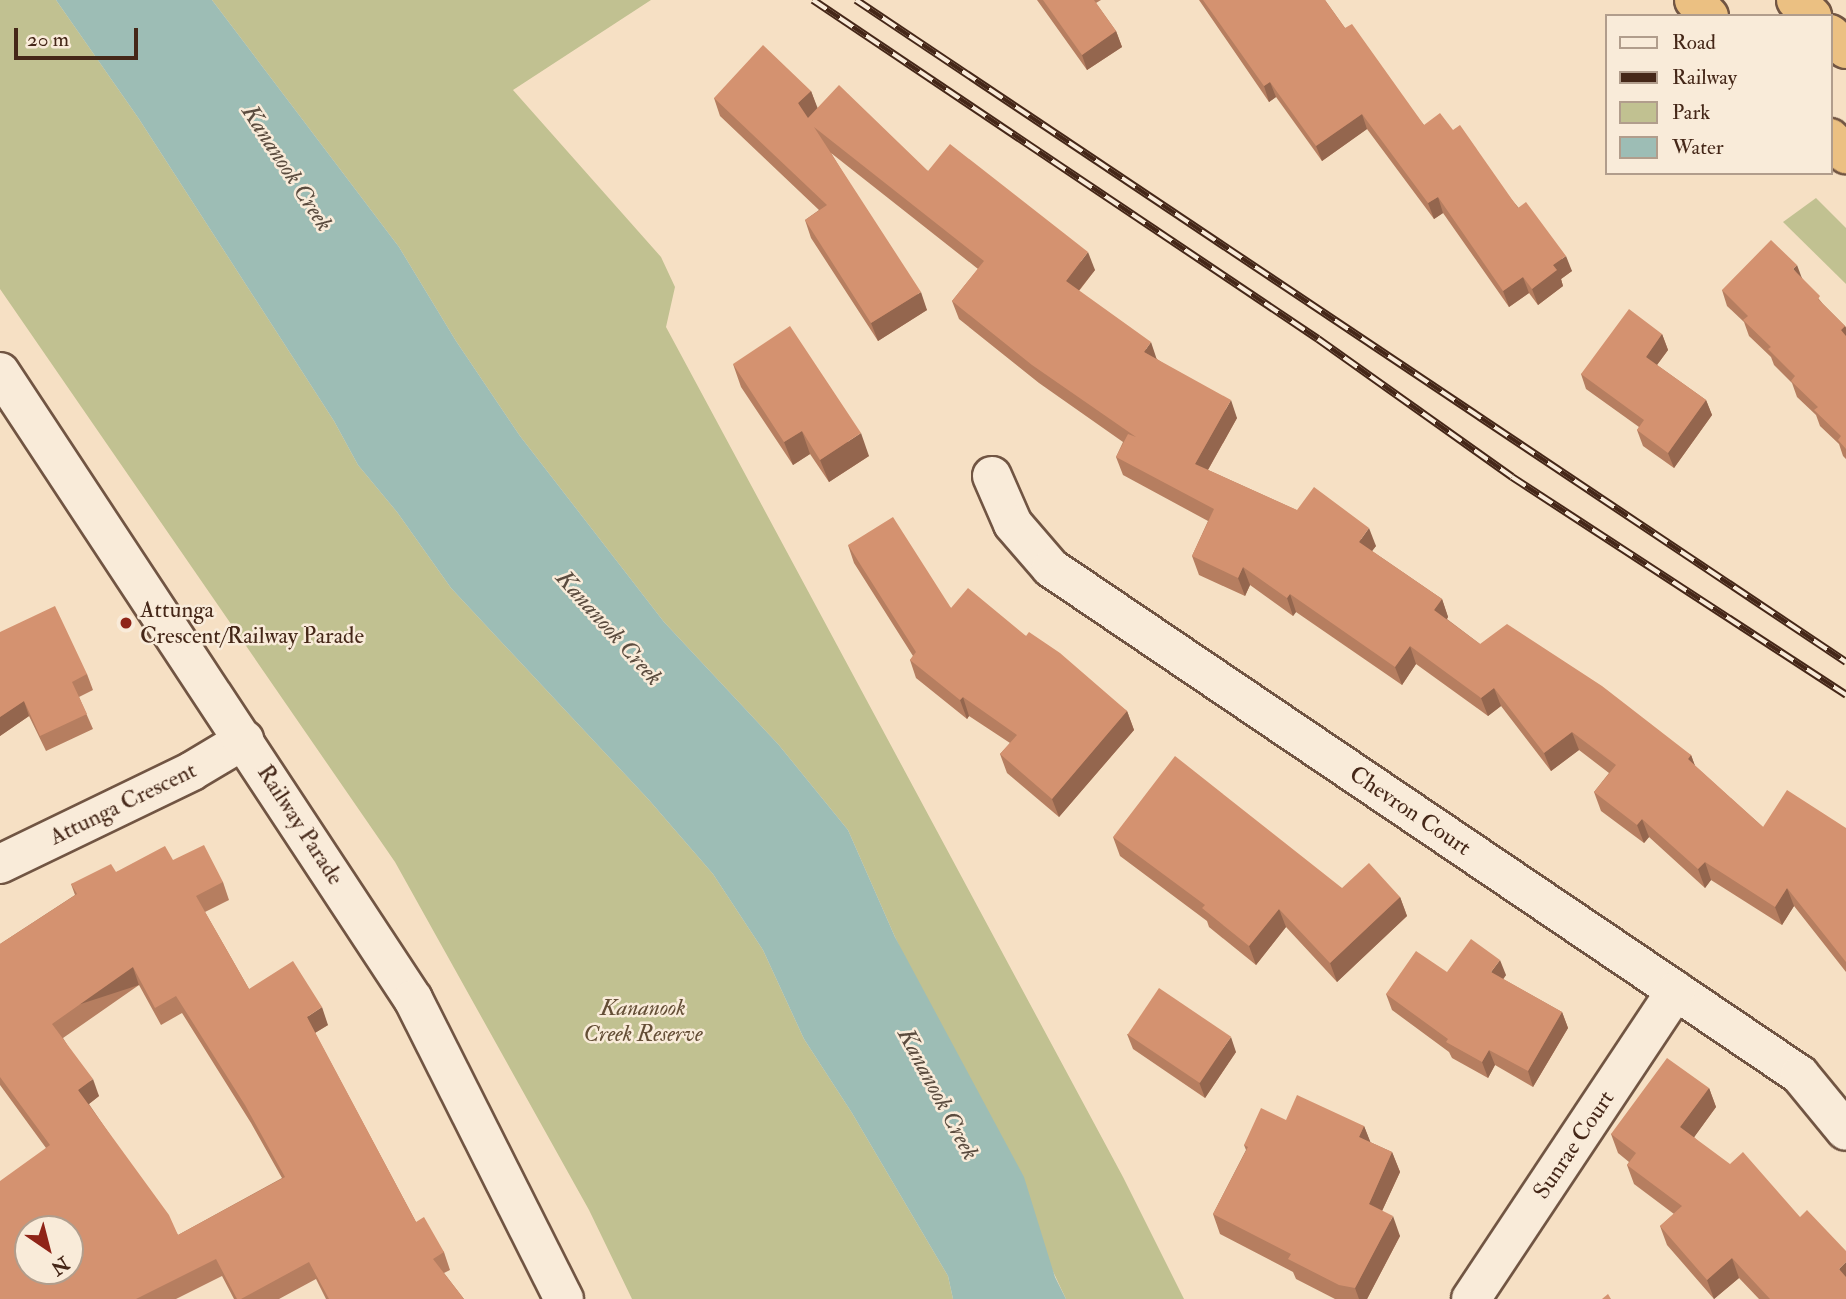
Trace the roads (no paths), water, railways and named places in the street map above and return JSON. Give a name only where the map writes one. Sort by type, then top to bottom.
[{"type":"highway","points":[[1694,0],[1707,14]]},
{"type":"highway","points":[[1796,0],[1810,14]]},
{"type":"highway","points":[[1832,36],[1846,49]]},
{"type":"highway","points":[[1832,140],[1846,154]]},
{"type":"street","name":"Railway Parade","points":[[0,372],[413,999],[564,1299]]},
{"type":"street","name":"Chevron Court","points":[[992,476],[1013,524],[1051,568],[1800,1075],[1846,1131]]},
{"type":"street","name":"Attunga Crescent","points":[[0,864],[192,771],[244,740]]},
{"type":"street","name":"Sunrae Court","points":[[1471,1299],[1676,991]]},
{"type":"water","name":"Kananook Creek","points":[[56,0],[212,0],[399,247],[456,341],[520,436],[664,622],[778,744],[848,830],[895,937],[1024,1177],[1055,1277],[1066,1299],[953,1299],[948,1276],[852,1113],[804,1039],[763,950],[713,874],[649,800],[451,588],[397,512],[358,465],[334,421],[139,119]]},
{"type":"railway","points":[[813,0],[1318,339],[1512,477],[1846,695]]},
{"type":"railway","points":[[856,0],[1846,662]]},
{"type":"place","name":"Attunga Crescent/Railway Parade","points":[[126,623]]},
{"type":"park label","name":"Kananook Creek Reserve","points":[[643,1021]]}]
